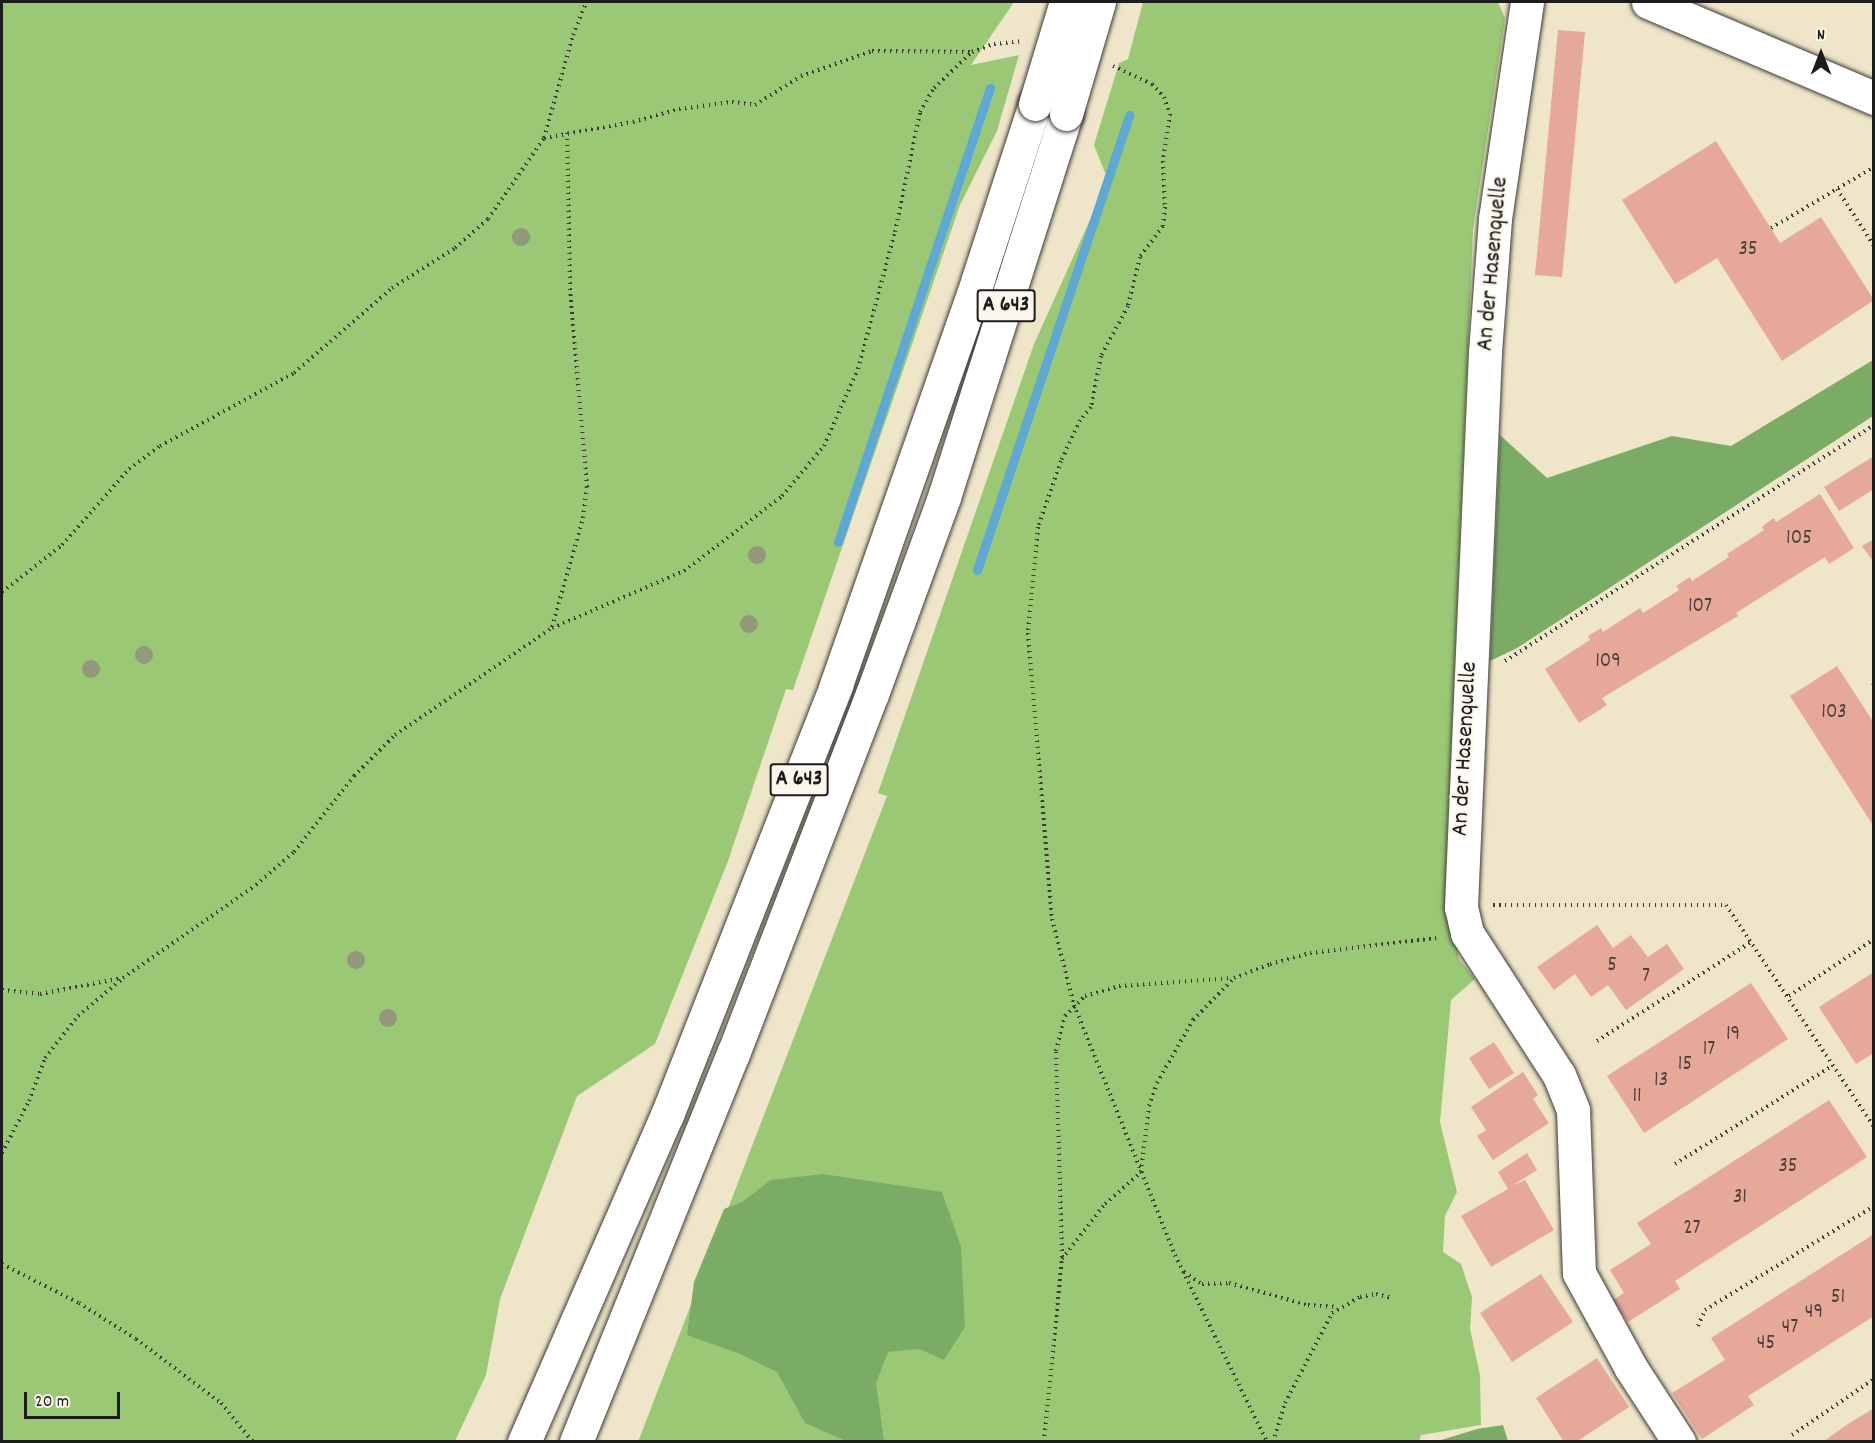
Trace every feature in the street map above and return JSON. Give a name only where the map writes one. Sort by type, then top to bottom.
[{"type":"main road","name":"A 643","points":[[524,1442],[667,1115],[836,685],[978,279],[1066,2]]},
{"type":"main road","name":"A 643","points":[[576,1442],[734,1054],[944,497],[1066,114],[1099,2]]},
{"type":"main road","name":"An der Hasenquelle","points":[[1527,2],[1496,219],[1485,352],[1461,907],[1467,933],[1559,1075],[1573,1110],[1579,1273],[1631,1368],[1680,1442]]},
{"type":"main road","points":[[1648,2],[1874,98]]},
{"type":"path","points":[[2,592],[62,545],[129,469],[160,446],[294,373],[392,288],[455,248],[489,219],[508,195],[544,138],[573,35],[586,2]]},
{"type":"path","points":[[544,138],[679,109],[711,108],[721,103],[755,105],[801,76],[872,51],[972,52],[994,44],[1030,43]]},
{"type":"path","points":[[2,1153],[29,1101],[45,1058],[59,1037],[123,978],[208,922],[294,852],[354,776],[395,735],[552,627],[684,571],[782,496],[824,446],[858,369],[875,313],[920,112],[934,88],[972,52]]},
{"type":"path","points":[[1102,63],[1152,84],[1164,97],[1170,114],[1163,161],[1163,226],[1140,257],[1128,306],[1101,356],[1091,407],[1073,434],[1049,487],[1038,527],[1036,578],[1028,601],[1052,919],[1074,1005],[1141,1172],[1181,1269],[1267,1442]]},
{"type":"path","points":[[552,627],[583,518],[587,487],[570,290],[567,133]]},
{"type":"path","points":[[1771,228],[1874,167]]},
{"type":"path","points":[[1837,189],[1874,246]]},
{"type":"path","points":[[1499,665],[1874,425]]},
{"type":"path","points":[[1482,905],[1600,902],[1726,905],[1753,941],[1832,1066],[1874,1127]]},
{"type":"path","points":[[1789,996],[1874,939]]},
{"type":"path","points":[[1044,1442],[1062,1259],[1056,1051],[1060,1028],[1074,1005],[1100,990],[1137,982],[1234,978],[1310,953],[1419,941]]},
{"type":"path","points":[[1597,1041],[1753,941]]},
{"type":"path","points":[[2,990],[40,994],[123,978]]},
{"type":"path","points":[[1062,1259],[1105,1204],[1141,1172],[1149,1106],[1166,1061],[1193,1020],[1234,978]]},
{"type":"path","points":[[1675,1164],[1832,1066]]},
{"type":"path","points":[[1698,1326],[1705,1310],[1874,1206]]},
{"type":"path","points":[[2,1264],[79,1303],[136,1339],[221,1403],[253,1442]]},
{"type":"path","points":[[1181,1269],[1202,1284],[1229,1283],[1308,1305],[1340,1306],[1376,1294],[1392,1298]]},
{"type":"path","points":[[1274,1442],[1295,1380],[1322,1327],[1340,1306]]},
{"type":"path","points":[[1792,1435],[1874,1379]]},
{"type":"green space","points":[[2,2],[1014,2],[971,65],[1019,55],[997,131],[960,205],[793,690],[786,689],[728,861],[655,1044],[577,1096],[500,1299],[486,1375],[455,1441],[2,1441]]},
{"type":"green space","points":[[1143,2],[1498,2],[1505,18],[1473,229],[1445,891],[1459,959],[1475,979],[1451,1000],[1440,1122],[1457,1192],[1445,1216],[1443,1252],[1461,1264],[1472,1297],[1470,1329],[1480,1375],[1481,1425],[1421,1435],[1419,1442],[638,1442],[887,796],[878,793],[1034,344],[1108,180],[1094,145],[1119,63],[1128,59]]},
{"type":"green space","points":[[1873,360],[1873,416],[1517,648],[1490,661],[1500,435],[1547,478],[1672,436],[1731,446]]},
{"type":"green space","points":[[823,1174],[942,1192],[961,1247],[965,1327],[944,1360],[919,1349],[888,1352],[876,1383],[884,1440],[844,1440],[805,1423],[777,1372],[740,1354],[687,1335],[694,1282],[724,1209],[742,1202],[771,1180]]},
{"type":"green space","points":[[1503,1425],[1508,1441],[1438,1441],[1477,1429]]},
{"type":"building","points":[[1558,30],[1585,32],[1562,277],[1535,275]]},
{"type":"building","points":[[1716,141],[1780,243],[1821,217],[1874,300],[1782,361],[1717,258],[1675,284],[1622,200]]},
{"type":"building","points":[[1874,456],[1874,489],[1839,511],[1824,487]]},
{"type":"building","points":[[1820,494],[1854,548],[1829,564],[1825,557],[1736,613],[1738,616],[1602,698],[1607,705],[1579,723],[1545,669],[1590,640],[1588,636],[1601,628],[1603,632],[1640,608],[1643,613],[1679,590],[1676,586],[1690,577],[1692,581],[1729,557],[1727,554],[1764,530],[1762,527],[1768,522],[1774,518],[1776,522]]},
{"type":"building","points":[[1874,539],[1874,563],[1862,546]]},
{"type":"building","points":[[1837,666],[1874,723],[1874,827],[1790,696]]},
{"type":"building","points":[[1597,925],[1613,948],[1631,935],[1648,957],[1667,944],[1684,969],[1626,1010],[1608,985],[1591,997],[1575,974],[1554,990],[1537,967]]},
{"type":"building","points":[[1874,972],[1874,1053],[1856,1064],[1819,1007]]},
{"type":"building","points":[[1751,983],[1788,1039],[1644,1133],[1607,1076]]},
{"type":"building","points":[[1494,1042],[1514,1073],[1489,1089],[1469,1058]]},
{"type":"building","points":[[1523,1072],[1538,1095],[1533,1099],[1549,1123],[1493,1160],[1477,1136],[1486,1130],[1471,1107]]},
{"type":"building","points":[[1829,1100],[1867,1157],[1675,1281],[1680,1289],[1628,1322],[1613,1300],[1624,1293],[1610,1270],[1651,1244],[1637,1223]]},
{"type":"building","points":[[1527,1153],[1537,1170],[1512,1186],[1525,1180],[1554,1230],[1491,1267],[1461,1216],[1508,1189],[1498,1172]]},
{"type":"building","points":[[1874,1234],[1874,1316],[1748,1396],[1754,1405],[1702,1439],[1672,1393],[1725,1360],[1711,1338]]},
{"type":"building","points":[[1541,1274],[1573,1322],[1512,1362],[1480,1313]]},
{"type":"building","points":[[1597,1358],[1629,1407],[1576,1442],[1564,1442],[1536,1398]]},
{"type":"building","points":[[1874,1408],[1874,1442],[1823,1442],[1845,1426]]},
{"type":"waterway","points":[[838,542],[990,88]]},
{"type":"waterway","points":[[977,570],[1129,115]]}]
